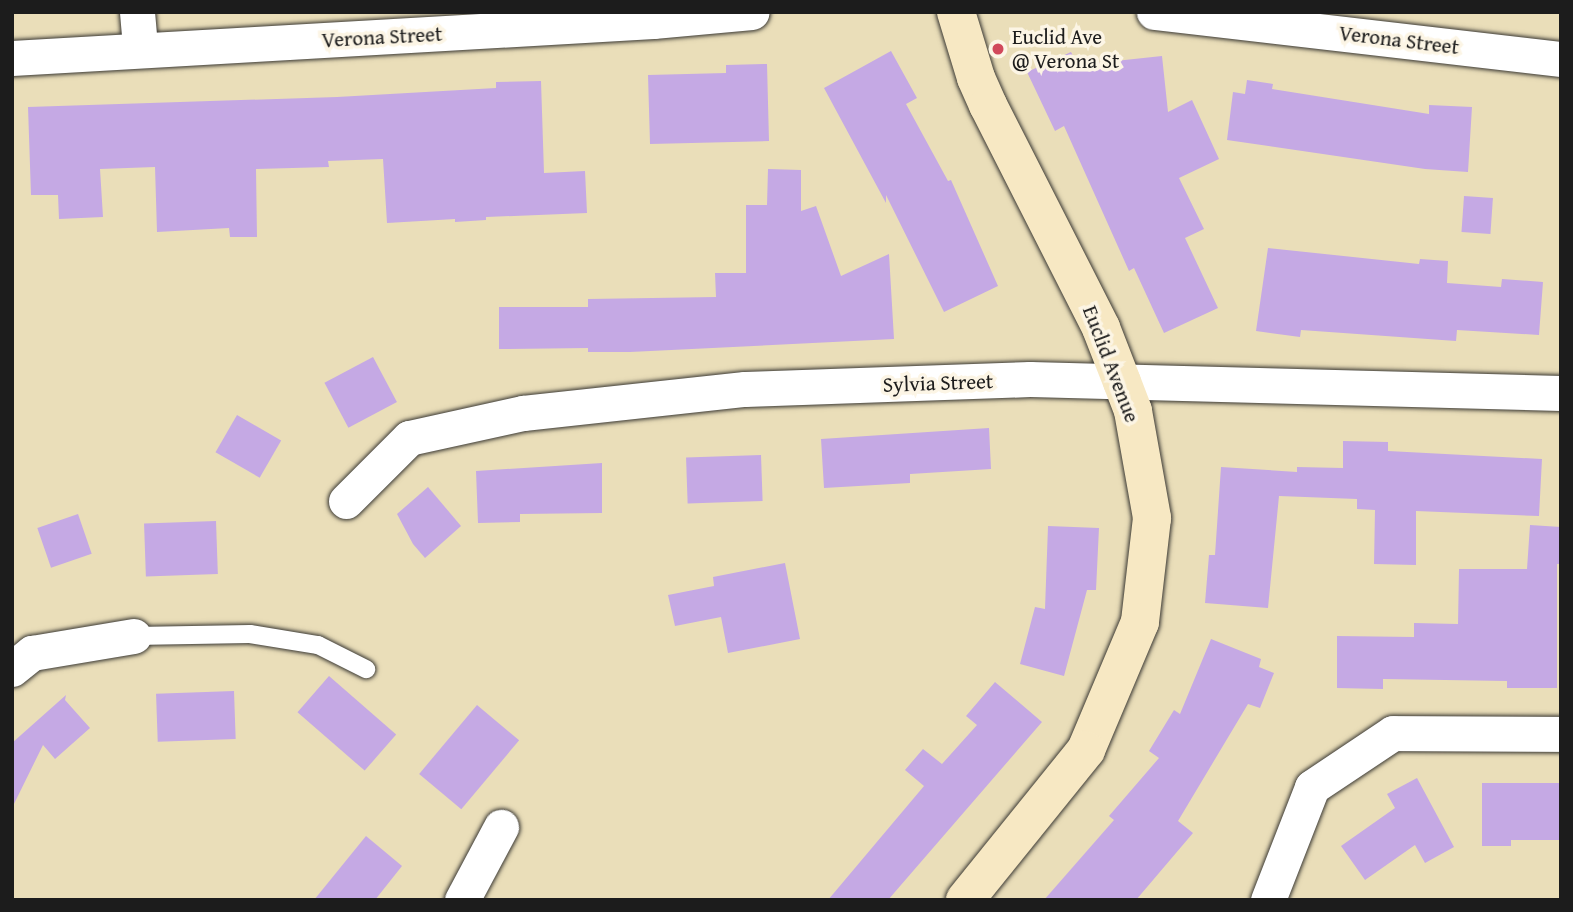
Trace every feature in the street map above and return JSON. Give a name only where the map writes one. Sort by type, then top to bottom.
[{"type":"street","points":[[137,12],[140,50]]},
{"type":"street","name":"Verona Street","points":[[12,58],[521,21],[752,12]]},
{"type":"street","name":"Euclid Avenue","points":[[956,12],[976,78],[988,105],[1101,328],[1122,382],[1133,411],[1152,518],[1140,622],[1086,750],[965,900]]},
{"type":"street","name":"Verona Street","points":[[1154,12],[1561,59]]},
{"type":"street","name":"Sylvia Street","points":[[346,502],[409,438],[523,413],[745,389],[1030,379],[1561,393]]},
{"type":"street","points":[[12,669],[32,653],[134,636]]},
{"type":"street","points":[[1271,899],[1312,787],[1393,733],[1561,734]]},
{"type":"street","points":[[462,900],[501,827]]},
{"type":"lane","points":[[134,636],[250,634],[318,645],[366,669]]},
{"type":"building","points":[[891,51],[917,98],[906,104],[948,181],[951,180],[998,286],[944,312],[886,195],[886,203],[824,88]]},
{"type":"building","points":[[1071,52],[1078,65],[1162,56],[1168,112],[1192,100],[1219,159],[1179,178],[1204,229],[1185,238],[1218,308],[1164,333],[1134,268],[1129,271],[1064,126],[1055,131],[1027,72]]},
{"type":"building","points":[[767,64],[769,141],[650,144],[648,75],[726,73],[726,65]]},
{"type":"building","points":[[1247,80],[1273,84],[1272,89],[1429,114],[1429,105],[1472,107],[1468,172],[1425,169],[1227,140],[1233,92],[1245,94]]},
{"type":"building","points":[[541,81],[544,173],[585,171],[587,213],[486,217],[486,220],[455,222],[455,219],[387,223],[383,159],[328,161],[329,167],[256,169],[257,237],[230,237],[229,228],[157,232],[155,167],[100,169],[103,217],[59,219],[58,195],[31,195],[28,107],[337,97],[496,88],[496,82]]},
{"type":"building","points":[[768,169],[801,170],[801,211],[816,206],[841,276],[889,254],[894,339],[630,352],[588,352],[588,348],[499,349],[499,307],[588,307],[588,299],[716,297],[715,273],[746,273],[746,205],[767,205]]},
{"type":"building","points":[[1464,196],[1493,198],[1490,234],[1461,232]]},
{"type":"building","points":[[1268,248],[1419,264],[1420,259],[1448,261],[1447,283],[1501,287],[1502,279],[1543,282],[1539,335],[1457,330],[1456,341],[1301,330],[1300,337],[1256,331]]},
{"type":"building","points":[[373,357],[397,402],[348,428],[324,383]]},
{"type":"building","points":[[237,415],[281,440],[260,478],[216,452]]},
{"type":"building","points":[[989,428],[991,469],[910,474],[910,483],[824,488],[821,439]]},
{"type":"building","points":[[1343,441],[1388,442],[1388,451],[1542,459],[1539,516],[1416,511],[1416,565],[1374,564],[1375,510],[1357,509],[1357,499],[1279,496],[1268,608],[1205,603],[1209,555],[1215,555],[1221,467],[1297,472],[1297,467],[1343,468]]},
{"type":"building","points":[[761,455],[763,501],[688,504],[686,458]]},
{"type":"building","points":[[602,463],[602,513],[520,514],[520,522],[478,523],[476,471]]},
{"type":"building","points":[[428,487],[461,526],[425,558],[413,544],[397,514]]},
{"type":"building","points":[[78,514],[92,554],[51,568],[37,528]]},
{"type":"building","points":[[216,521],[218,574],[146,576],[144,524]]},
{"type":"building","points":[[1530,525],[1561,527],[1561,564],[1557,564],[1557,688],[1507,688],[1507,681],[1383,679],[1383,689],[1337,688],[1337,636],[1414,637],[1414,623],[1458,624],[1459,569],[1527,569]]},
{"type":"building","points":[[1048,526],[1099,528],[1096,590],[1087,590],[1064,676],[1020,664],[1035,607],[1045,609]]},
{"type":"building","points":[[785,563],[800,639],[728,653],[721,617],[675,626],[668,595],[714,586],[713,577]]},
{"type":"building","points":[[1211,639],[1261,659],[1259,667],[1274,673],[1260,708],[1248,704],[1178,821],[1193,833],[1136,900],[1044,900],[1114,820],[1109,816],[1159,758],[1149,751],[1174,710],[1180,714]]},
{"type":"building","points":[[329,676],[396,734],[365,771],[298,712]]},
{"type":"building","points":[[995,682],[1042,722],[888,900],[828,900],[924,786],[905,770],[923,749],[942,764],[977,725],[966,716]]},
{"type":"building","points":[[234,691],[236,739],[158,742],[156,694]]},
{"type":"building","points":[[66,695],[65,700],[90,728],[55,759],[43,745],[12,808],[12,743]]},
{"type":"building","points":[[477,705],[519,740],[461,809],[419,774]]},
{"type":"building","points":[[1417,778],[1454,847],[1425,863],[1415,845],[1365,880],[1341,846],[1395,808],[1387,794]]},
{"type":"building","points":[[1482,783],[1561,783],[1561,840],[1511,840],[1511,846],[1482,846]]},
{"type":"building","points":[[366,836],[402,866],[375,900],[314,900]]},
{"type":"place","name":"Euclid Ave @ Verona St","points":[[998,49]]}]
